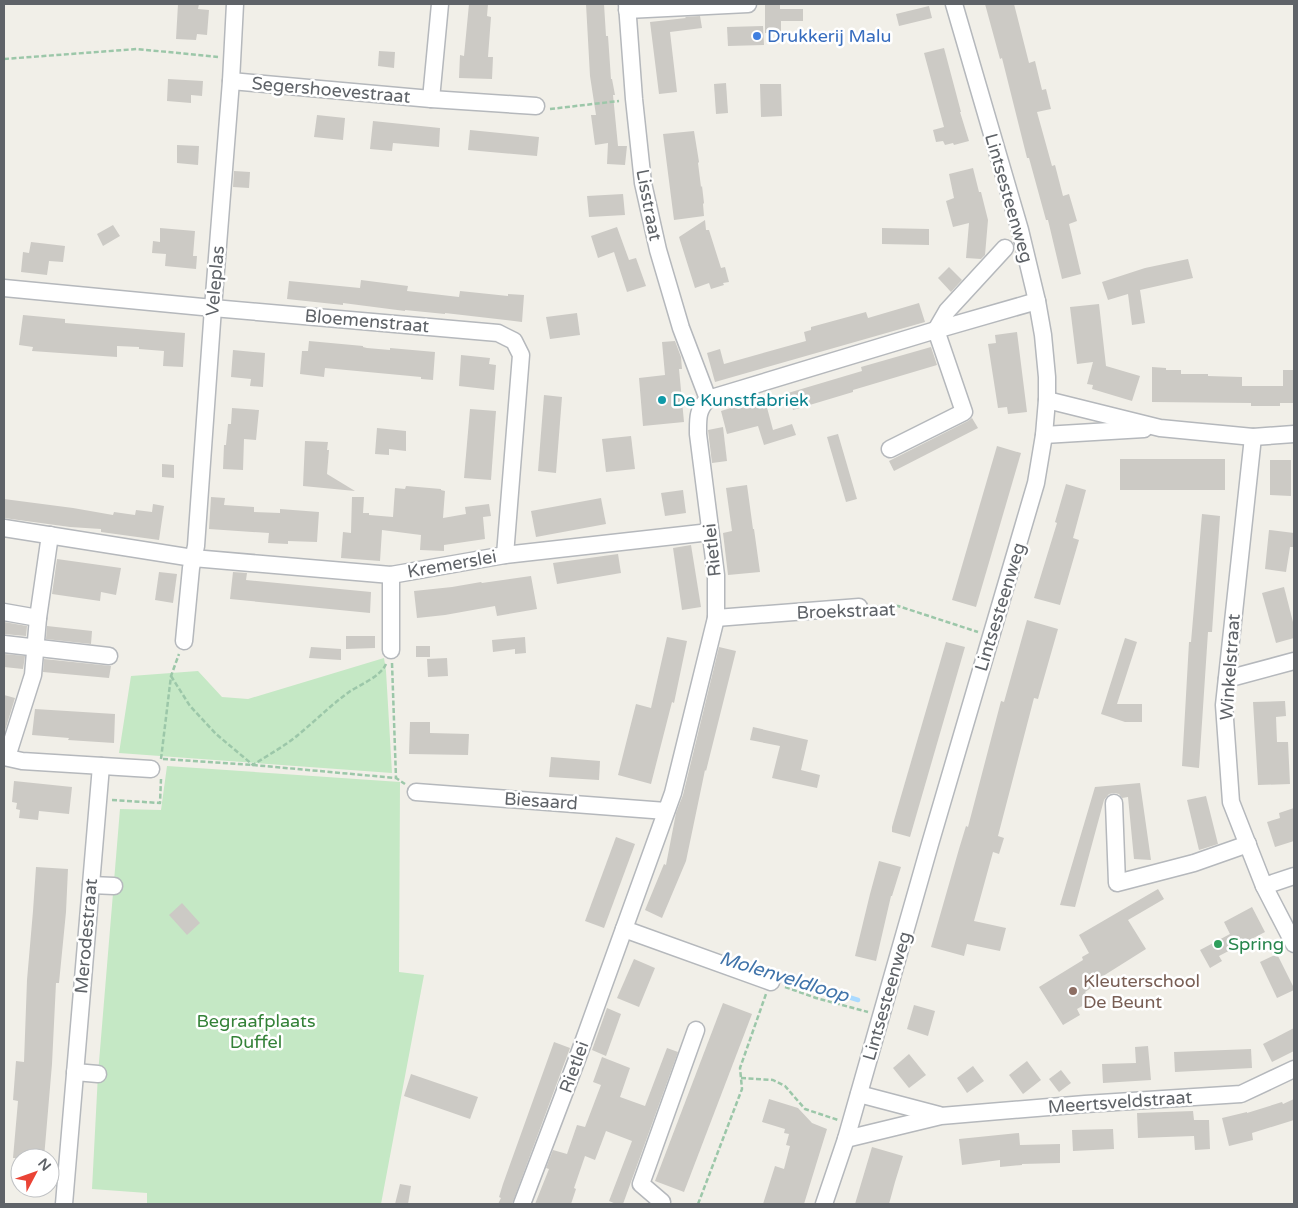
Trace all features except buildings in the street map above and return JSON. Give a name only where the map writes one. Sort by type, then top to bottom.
[{"type":"street","name":"Veleplas","points":[[193,558],[196,546],[212,308],[231,81],[235,4]]},
{"type":"street","name":"Segershoevestraat","points":[[431,99],[440,4]]},
{"type":"street","points":[[627,7],[748,4]]},
{"type":"street","name":"Lintsesteenweg","points":[[824,1204],[859,1094],[1036,483],[1044,434],[1048,376],[1037,301],[1020,230],[954,4]]},
{"type":"street","name":"Lisstraat","points":[[627,7],[643,183],[658,250],[682,328],[708,400]]},
{"type":"street","name":"Segershoevestraat","points":[[231,81],[431,99],[536,106]]},
{"type":"street","points":[[890,449],[964,412],[936,330],[947,311],[1005,248]]},
{"type":"street","name":"Bloemenstraat","points":[[4,288],[498,333],[514,341],[521,356],[505,555]]},
{"type":"street","points":[[708,400],[1037,301]]},
{"type":"street","name":"Rietlei","points":[[522,1204],[576,1062],[673,793],[716,618],[716,575],[698,434],[698,417],[702,406],[708,400]]},
{"type":"street","points":[[1047,400],[1160,428],[1253,437],[1294,434]]},
{"type":"street","points":[[1044,434],[1160,428]]},
{"type":"street","name":"Winkelstraat","points":[[1253,437],[1224,705],[1231,802],[1264,886],[1294,944]]},
{"type":"street","name":"Kremerslei","points":[[4,528],[193,558],[392,575],[505,555],[710,532]]},
{"type":"street","points":[[50,536],[38,618],[33,674],[6,757],[22,761],[158,768]]},
{"type":"street","points":[[184,641],[193,558]]},
{"type":"street","points":[[391,650],[392,575]]},
{"type":"street","name":"Broekstraat","points":[[716,618],[859,607]]},
{"type":"street","points":[[4,612],[38,618]]},
{"type":"street","points":[[4,644],[109,656]]},
{"type":"street","points":[[1227,679],[1294,661]]},
{"type":"street","name":"Merodestraat","points":[[64,1204],[101,766]]},
{"type":"street","name":"Biesaard","points":[[416,792],[666,811]]},
{"type":"street","points":[[1114,802],[1117,883],[1194,863],[1248,844]]},
{"type":"street","points":[[1264,886],[1294,876]]},
{"type":"street","points":[[91,885],[114,886]]},
{"type":"street","points":[[624,929],[771,982]]},
{"type":"street","points":[[662,1202],[641,1184],[696,1030]]},
{"type":"street","name":"Meertsveldstraat","points":[[848,1131],[941,1116],[1241,1094],[1294,1069]]},
{"type":"street","points":[[75,1072],[98,1074]]},
{"type":"street","name":"Meertsveldstraat","points":[[859,1094],[941,1116]]},
{"type":"path","points":[[4,59],[137,49],[232,58]]},
{"type":"path","points":[[536,106],[548,109],[634,99]]},
{"type":"path","name":"Broekstraat","points":[[859,607],[898,606],[991,636]]},
{"type":"path","points":[[98,799],[160,803],[158,768],[171,676],[184,641]]},
{"type":"path","points":[[253,765],[297,736],[324,711],[385,667],[391,650]]},
{"type":"path","points":[[391,650],[396,778]]},
{"type":"path","points":[[171,676],[190,706],[216,734],[253,765]]},
{"type":"path","points":[[158,768],[253,765],[396,778],[416,792]]},
{"type":"path","points":[[698,1204],[742,1089],[740,1068],[771,982],[816,998],[881,1016]]},
{"type":"path","points":[[741,1078],[773,1080],[785,1086],[805,1109],[848,1131]]},
{"type":"green space","points":[[384,658],[392,773],[119,753],[131,676],[198,671],[222,697],[248,699]]},
{"type":"green space","name":"Begraafplaats Duffel","points":[[167,766],[400,782],[399,972],[424,975],[381,1204],[147,1204],[147,1193],[92,1189],[98,1074],[120,809],[161,810]]},
{"type":"waterway","name":"Molenveldloop","points":[[762,970],[858,1000]]},
{"type":"place","name":"Drukkerij Malu","points":[[757,36]]},
{"type":"place","name":"De Kunstfabriek","points":[[662,400]]},
{"type":"place","name":"Spring","points":[[1218,944]]},
{"type":"place","name":"Kleuterschool De Beunt","points":[[1073,991]]}]
